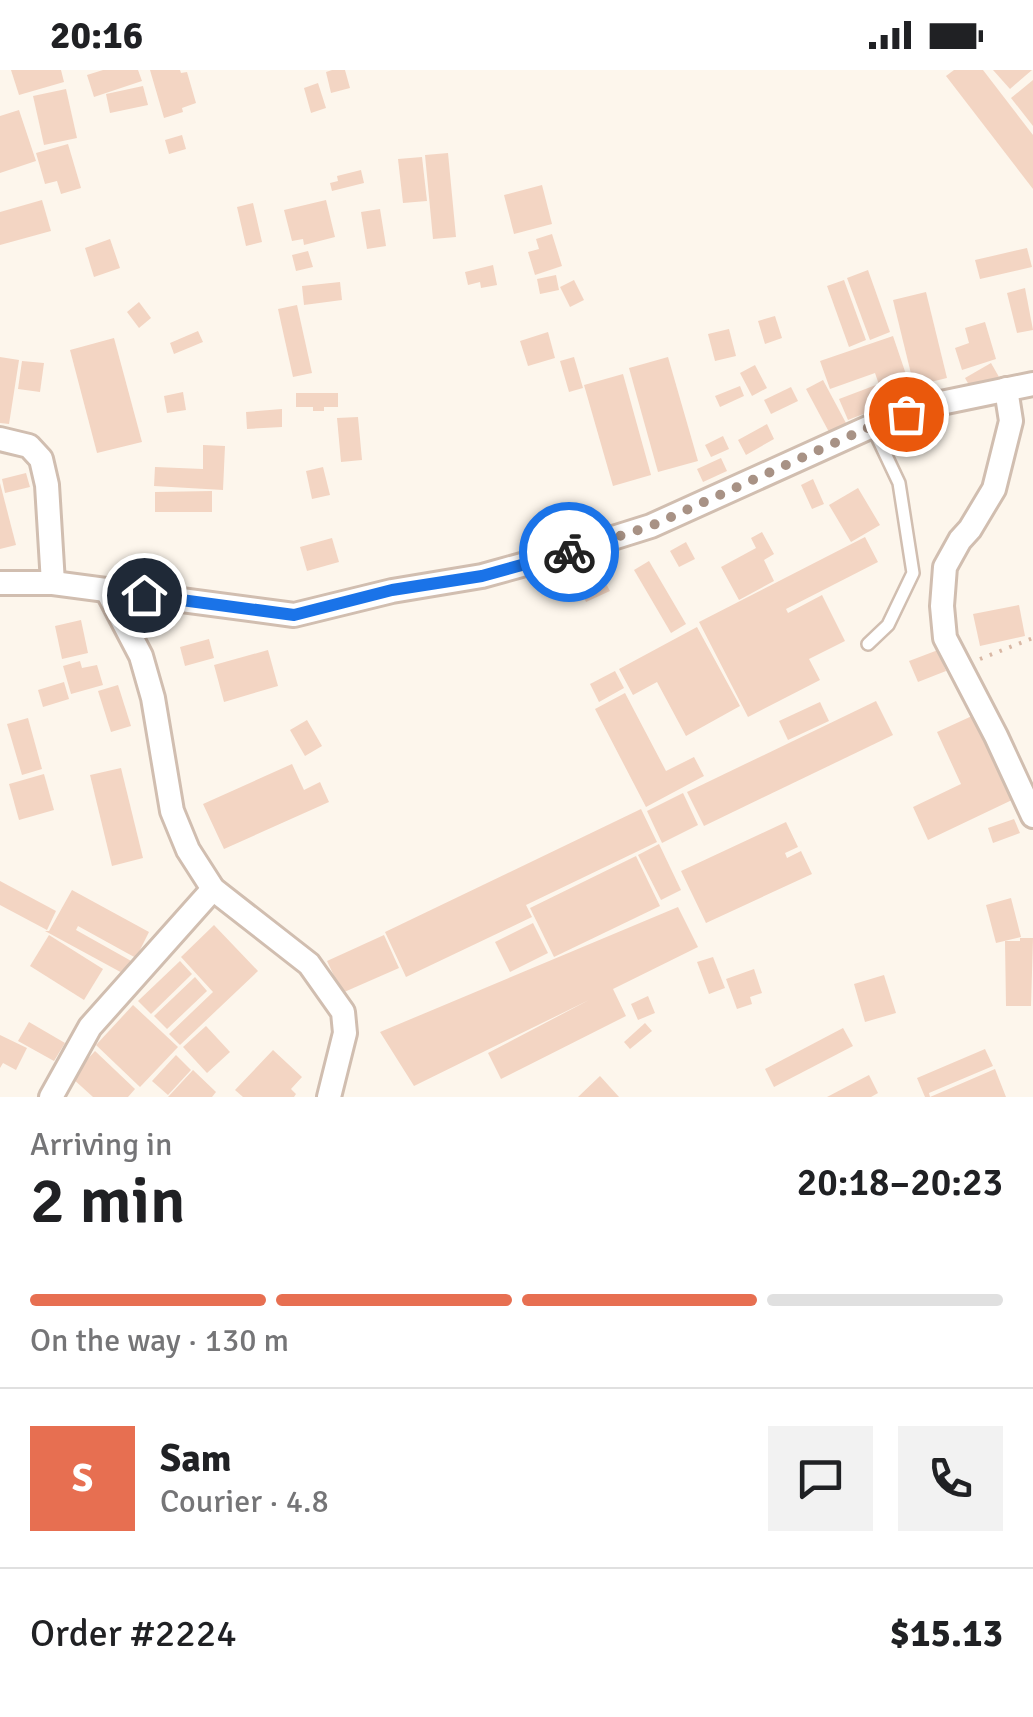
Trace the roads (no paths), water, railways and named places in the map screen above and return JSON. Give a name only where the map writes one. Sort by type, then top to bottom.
[{"type":"street","points":[[0,582],[52,583],[294,615],[392,590],[482,576],[565,554],[651,526],[872,426],[941,403],[1033,384]]},
{"type":"street","points":[[1006,389],[1011,421],[994,489],[945,567],[942,606],[945,638],[1033,816]]},
{"type":"street","points":[[0,439],[30,446],[41,459],[47,485],[52,583]]},
{"type":"street","points":[[107,591],[141,656],[153,698],[172,810],[188,850],[213,889],[309,964],[344,1012],[346,1033],[329,1097]]},
{"type":"street","points":[[51,1097],[90,1027],[213,889]]},
{"type":"lane","points":[[868,644],[888,625],[913,573],[899,483],[872,426]]}]
